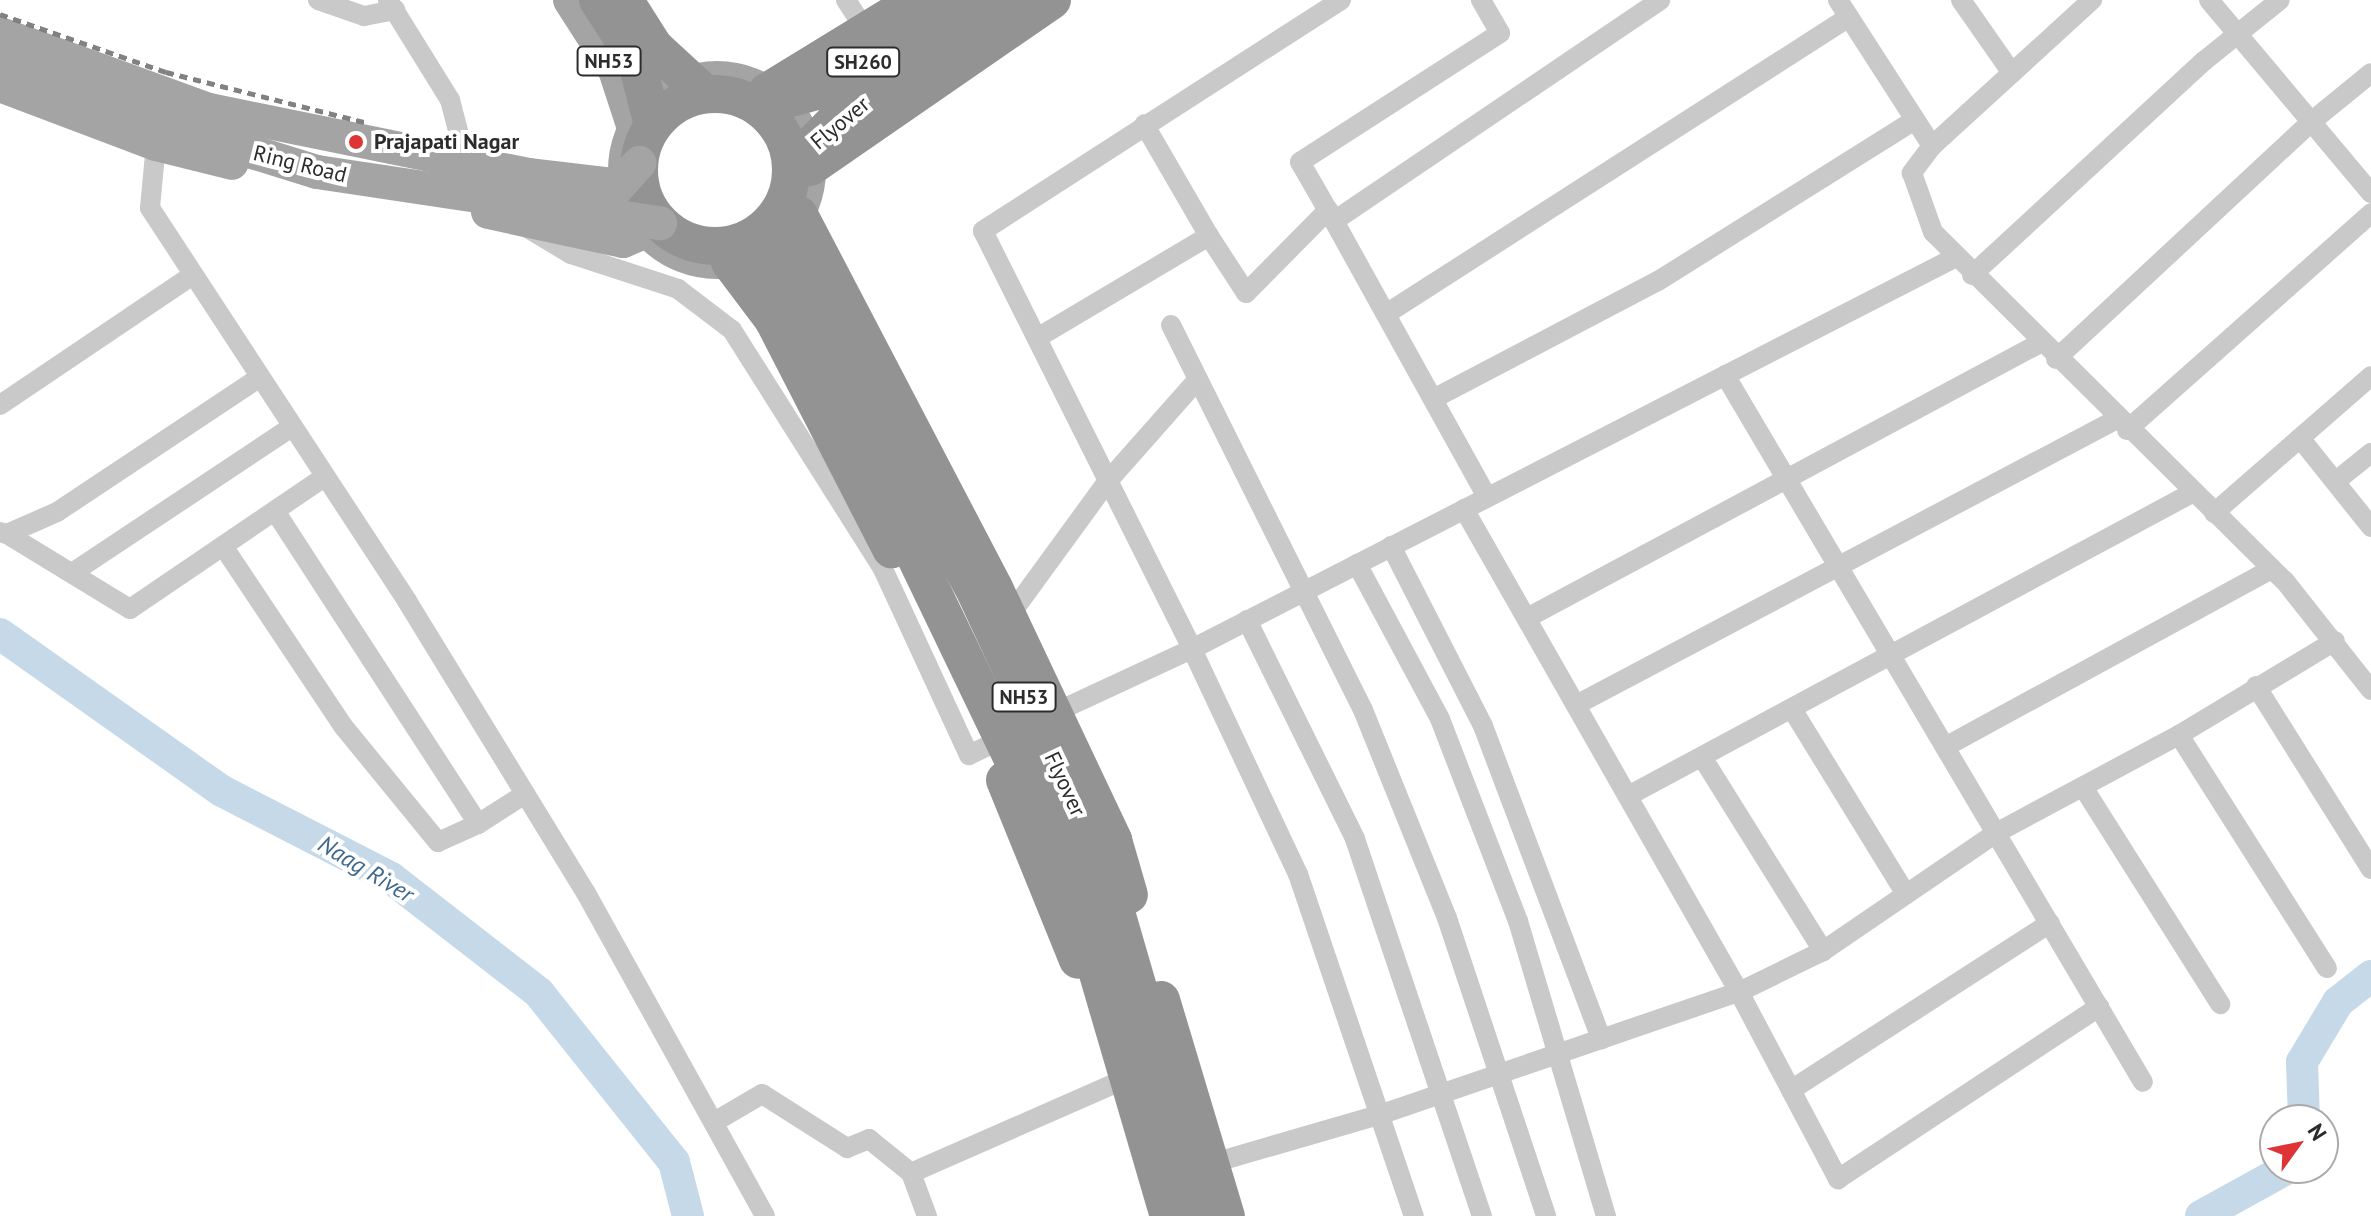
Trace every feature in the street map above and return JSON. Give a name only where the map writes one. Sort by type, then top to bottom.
[{"type":"highway","points":[[598,0],[636,59],[637,146]]},
{"type":"highway","name":"NH53","points":[[624,0],[654,47],[707,86]]},
{"type":"highway","name":"SH260","points":[[762,100],[917,0]]},
{"type":"highway","name":"Flyover","points":[[800,167],[762,100],[817,91],[960,0]]},
{"type":"highway","name":"Flyover","points":[[1011,0],[836,120],[800,167],[791,210],[789,251],[976,593],[1102,864],[1204,1216]]},
{"type":"highway","points":[[800,167],[1052,0]]},
{"type":"highway","points":[[637,146],[685,100],[707,86],[741,99],[762,100]]},
{"type":"highway","name":"NH53","points":[[637,146],[647,206],[643,232]]},
{"type":"highway","points":[[727,254],[791,210]]},
{"type":"highway","name":"NH53","points":[[791,210],[899,411],[1054,713],[1113,840],[1226,1216]]},
{"type":"highway","name":"Flyover","points":[[643,232],[700,245],[764,267],[844,408],[1070,878],[1156,1210]]},
{"type":"highway","name":"NH53","points":[[727,254],[773,319],[990,746],[1073,943],[1114,1084],[1156,1210]]},
{"type":"highway","points":[[839,444],[899,411]]},
{"type":"main road","name":"NH53","points":[[570,0],[615,70],[637,146]]},
{"type":"main road","name":"NH53","points":[[645,0],[665,34],[707,86]]},
{"type":"main road","name":"Ring Road","points":[[0,34],[209,110],[466,161],[606,185],[637,146]]},
{"type":"main road","name":"Ring Road","points":[[0,47],[319,150],[580,193],[614,191],[637,146]]},
{"type":"main road","name":"Ring Road","points":[[0,65],[123,112],[317,172],[643,232]]},
{"type":"main road","points":[[0,85],[156,144],[271,175],[509,216],[643,232],[773,319]]},
{"type":"street","points":[[318,0],[364,16],[392,5],[450,100],[466,161]]},
{"type":"street","points":[[846,0],[866,31]]},
{"type":"street","points":[[1341,0],[1144,124],[983,231],[1192,649],[1298,874],[1382,1114],[1414,1216]]},
{"type":"street","points":[[1481,0],[1500,33],[1300,162],[1487,497]]},
{"type":"street","points":[[1144,124],[1246,293],[1331,216],[1660,0]]},
{"type":"street","points":[[1961,0],[2012,73]]},
{"type":"street","points":[[2092,0],[2068,8],[2012,73],[1932,146],[1912,173],[1933,232],[1954,258],[2272,569],[2335,641],[2371,690]]},
{"type":"street","points":[[2209,0],[2371,193]]},
{"type":"street","points":[[1972,275],[2236,35],[2280,0]]},
{"type":"street","points":[[1386,314],[1844,8],[1932,146]]},
{"type":"street","points":[[2056,359],[2311,122],[2371,73]]},
{"type":"street","points":[[1433,399],[1658,281],[1915,120]]},
{"type":"street","points":[[156,144],[150,208],[525,794],[716,1121],[765,1216]]},
{"type":"street","points":[[1576,705],[1837,565],[2122,424],[2371,213]]},
{"type":"street","points":[[509,216],[571,254],[678,289],[732,330],[883,569],[969,755],[1192,649],[1954,258]]},
{"type":"street","points":[[1037,338],[1209,236]]},
{"type":"street","points":[[0,405],[193,275]]},
{"type":"street","points":[[1171,325],[1363,710],[1447,918],[1546,1216]]},
{"type":"street","points":[[1527,618],[2040,343]]},
{"type":"street","points":[[1725,375],[2143,1082]]},
{"type":"street","points":[[2214,513],[2371,376]]},
{"type":"street","points":[[4,533],[57,512],[259,378]]},
{"type":"street","points":[[1054,713],[1010,615],[1107,482],[1198,379]]},
{"type":"street","points":[[72,573],[292,427]]},
{"type":"street","points":[[2300,438],[2371,527]]},
{"type":"street","points":[[2336,481],[2371,453]]},
{"type":"street","points":[[4,533],[130,609],[324,477]]},
{"type":"street","points":[[1628,796],[1892,657],[2192,493]]},
{"type":"street","points":[[1464,509],[1739,992],[1838,1179],[2099,1007]]},
{"type":"street","points":[[275,511],[478,824]]},
{"type":"street","points":[[223,546],[343,726],[438,842],[478,824],[525,794]]},
{"type":"street","points":[[1391,546],[1483,726],[1601,1039]]},
{"type":"street","points":[[1357,564],[1440,719],[1518,921],[1555,1057],[1606,1216]]},
{"type":"street","points":[[1945,747],[2272,569]]},
{"type":"street","points":[[1247,620],[1355,839],[1482,1216]]},
{"type":"street","points":[[1156,1210],[1209,1162],[1382,1114],[1739,992],[1823,951],[1996,833],[2179,735],[2335,641]]},
{"type":"street","points":[[2256,686],[2371,869]]},
{"type":"street","points":[[1792,709],[1906,894]]},
{"type":"street","points":[[2179,735],[2327,968]]},
{"type":"street","points":[[1702,757],[1823,951]]},
{"type":"street","points":[[2083,787],[2220,1004]]},
{"type":"street","points":[[1791,1090],[2050,923]]},
{"type":"street","points":[[911,1173],[1114,1084]]},
{"type":"street","points":[[716,1121],[762,1094],[847,1148],[869,1139],[911,1173],[927,1216]]},
{"type":"waterway","name":"Naag River","points":[[0,634],[222,791],[391,878],[539,993],[674,1162],[688,1216]]},
{"type":"waterway","name":"Naag River","points":[[2303,1104],[2302,1062],[2338,1002],[2371,976]]},
{"type":"waterway","name":"Naag River","points":[[2201,1216],[2259,1184]]},
{"type":"railway","points":[[0,14],[166,72],[368,123]]},
{"type":"place","name":"Prajapati Nagar","points":[[356,142]]}]
